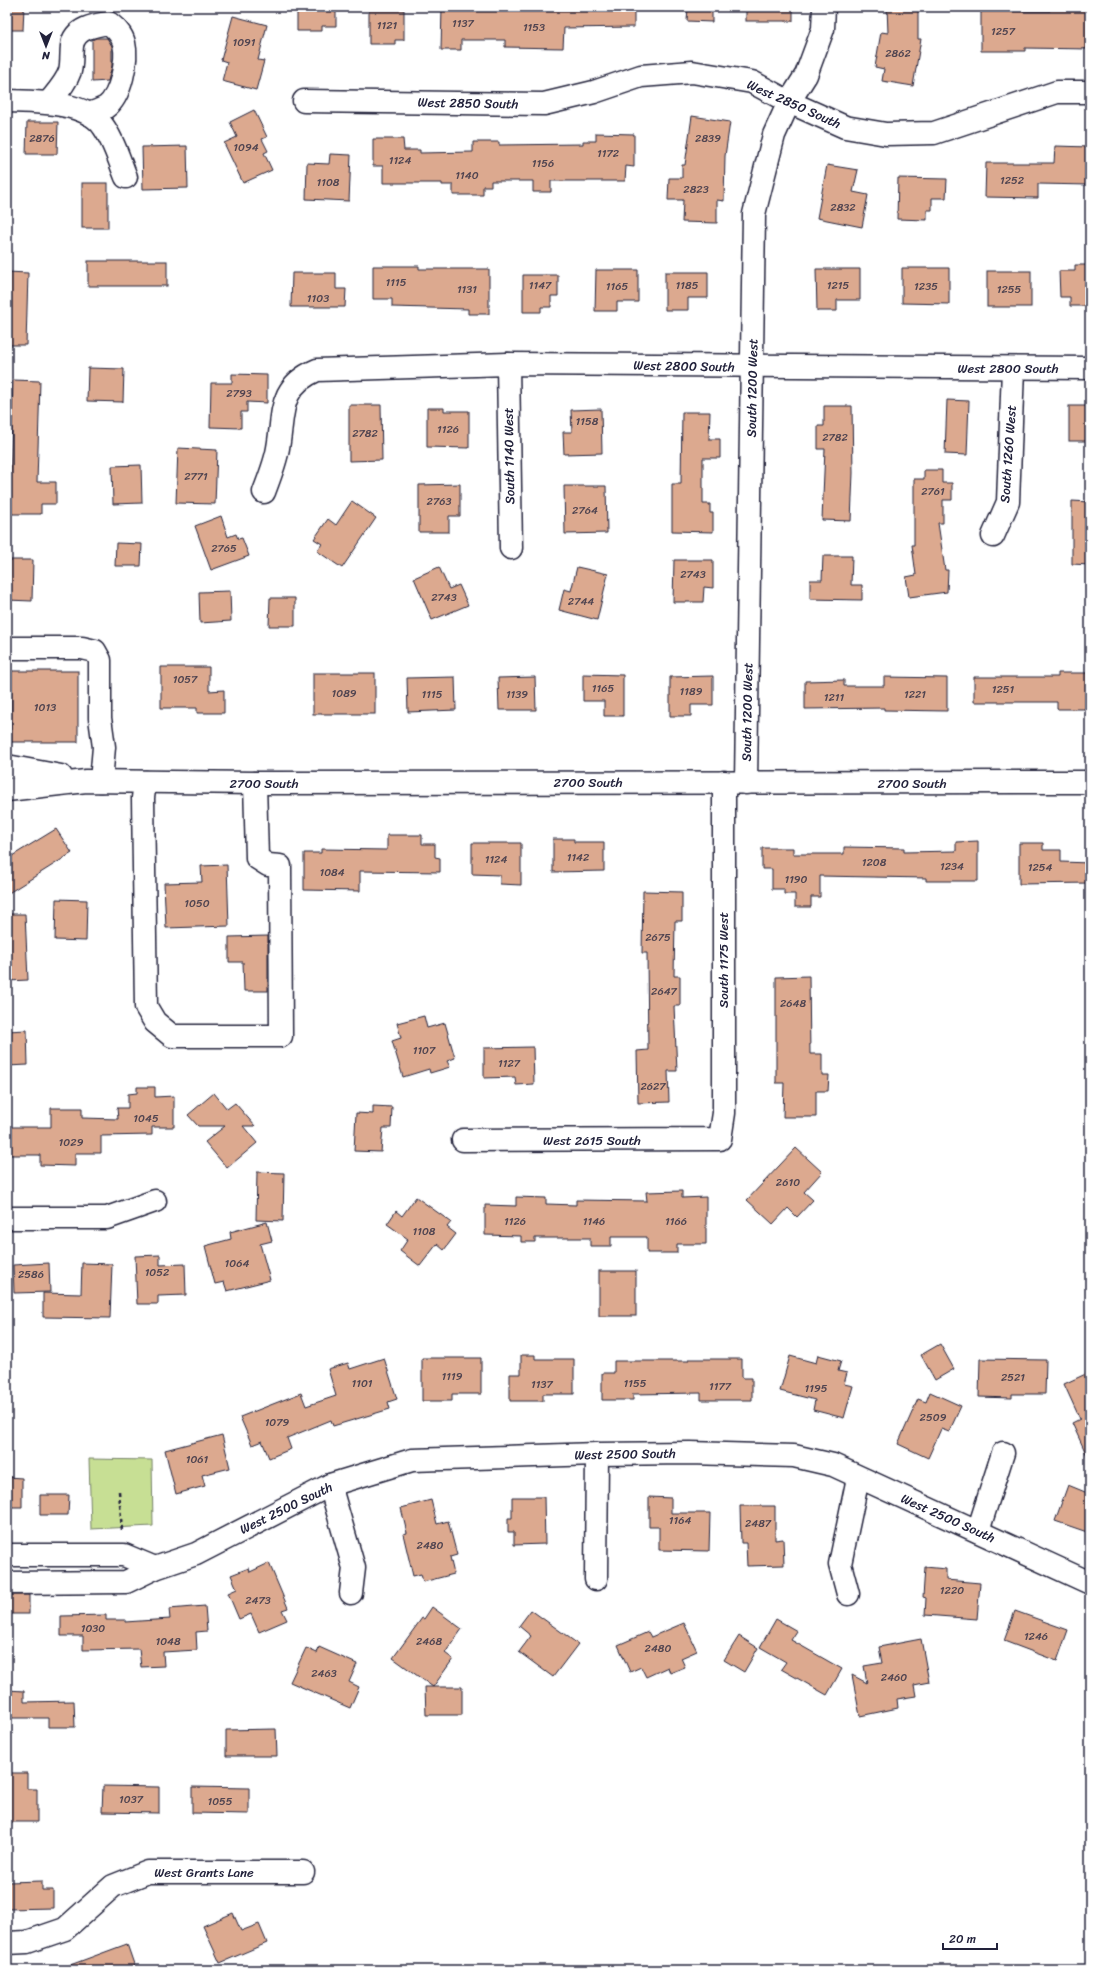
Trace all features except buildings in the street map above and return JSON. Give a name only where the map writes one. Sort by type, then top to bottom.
[{"type":"street","name":"South 1200 West","points":[[746,783],[754,214],[774,135],[789,102],[806,75],[823,29],[824,7]]},
{"type":"street","points":[[49,102],[66,82],[70,70],[72,44],[76,36],[85,28],[109,23],[117,30],[124,42],[124,60],[120,88],[106,106],[88,114]]},
{"type":"street","name":"West 2850 South","points":[[304,101],[544,104],[594,92],[640,76],[692,72],[752,82],[789,102],[845,127],[886,134],[934,133],[1057,92],[1090,92]]},
{"type":"street","points":[[7,101],[49,102],[88,114],[102,124],[112,140],[126,177]]},
{"type":"street","name":"West 2800 South","points":[[264,492],[277,454],[282,406],[292,389],[303,376],[317,370],[508,364],[1013,369],[1090,368]]},
{"type":"street","name":"South 1140 West","points":[[508,364],[511,548]]},
{"type":"street","name":"South 1260 West","points":[[993,536],[1008,502],[1013,369]]},
{"type":"street","points":[[7,648],[82,648],[95,651],[100,660],[100,718],[104,747],[94,781]]},
{"type":"street","points":[[7,766],[94,781]]},
{"type":"street","points":[[7,790],[94,781]]},
{"type":"street","name":"2700 South","points":[[94,781],[255,783],[1090,782]]},
{"type":"street","points":[[145,782],[143,798],[146,1007],[155,1022],[172,1036],[281,1036],[280,866],[268,865],[257,858],[255,783]]},
{"type":"street","name":"South 1175 West","points":[[720,1139],[724,1114],[724,782]]},
{"type":"street","name":"West 2615 South","points":[[463,1140],[720,1139]]},
{"type":"street","points":[[7,1218],[107,1218],[155,1201]]},
{"type":"street","name":"West 2500 South","points":[[7,1583],[126,1582],[155,1568],[196,1554],[330,1485],[412,1460],[597,1454],[690,1453],[794,1456],[833,1465],[858,1478],[978,1531],[1090,1584]]},
{"type":"street","points":[[596,1579],[597,1454]]},
{"type":"street","points":[[978,1531],[1003,1454]]},
{"type":"street","points":[[848,1594],[840,1564],[858,1478]]},
{"type":"street","points":[[330,1485],[354,1568],[351,1593]]},
{"type":"street","points":[[7,1555],[124,1555],[155,1568]]},
{"type":"street","name":"West Grants Lane","points":[[7,1943],[27,1942],[65,1929],[113,1886],[148,1872],[302,1872]]},
{"type":"path","points":[[119,1491],[122,1531]]},
{"type":"green space","points":[[89,1459],[152,1460],[153,1526],[91,1529]]}]
